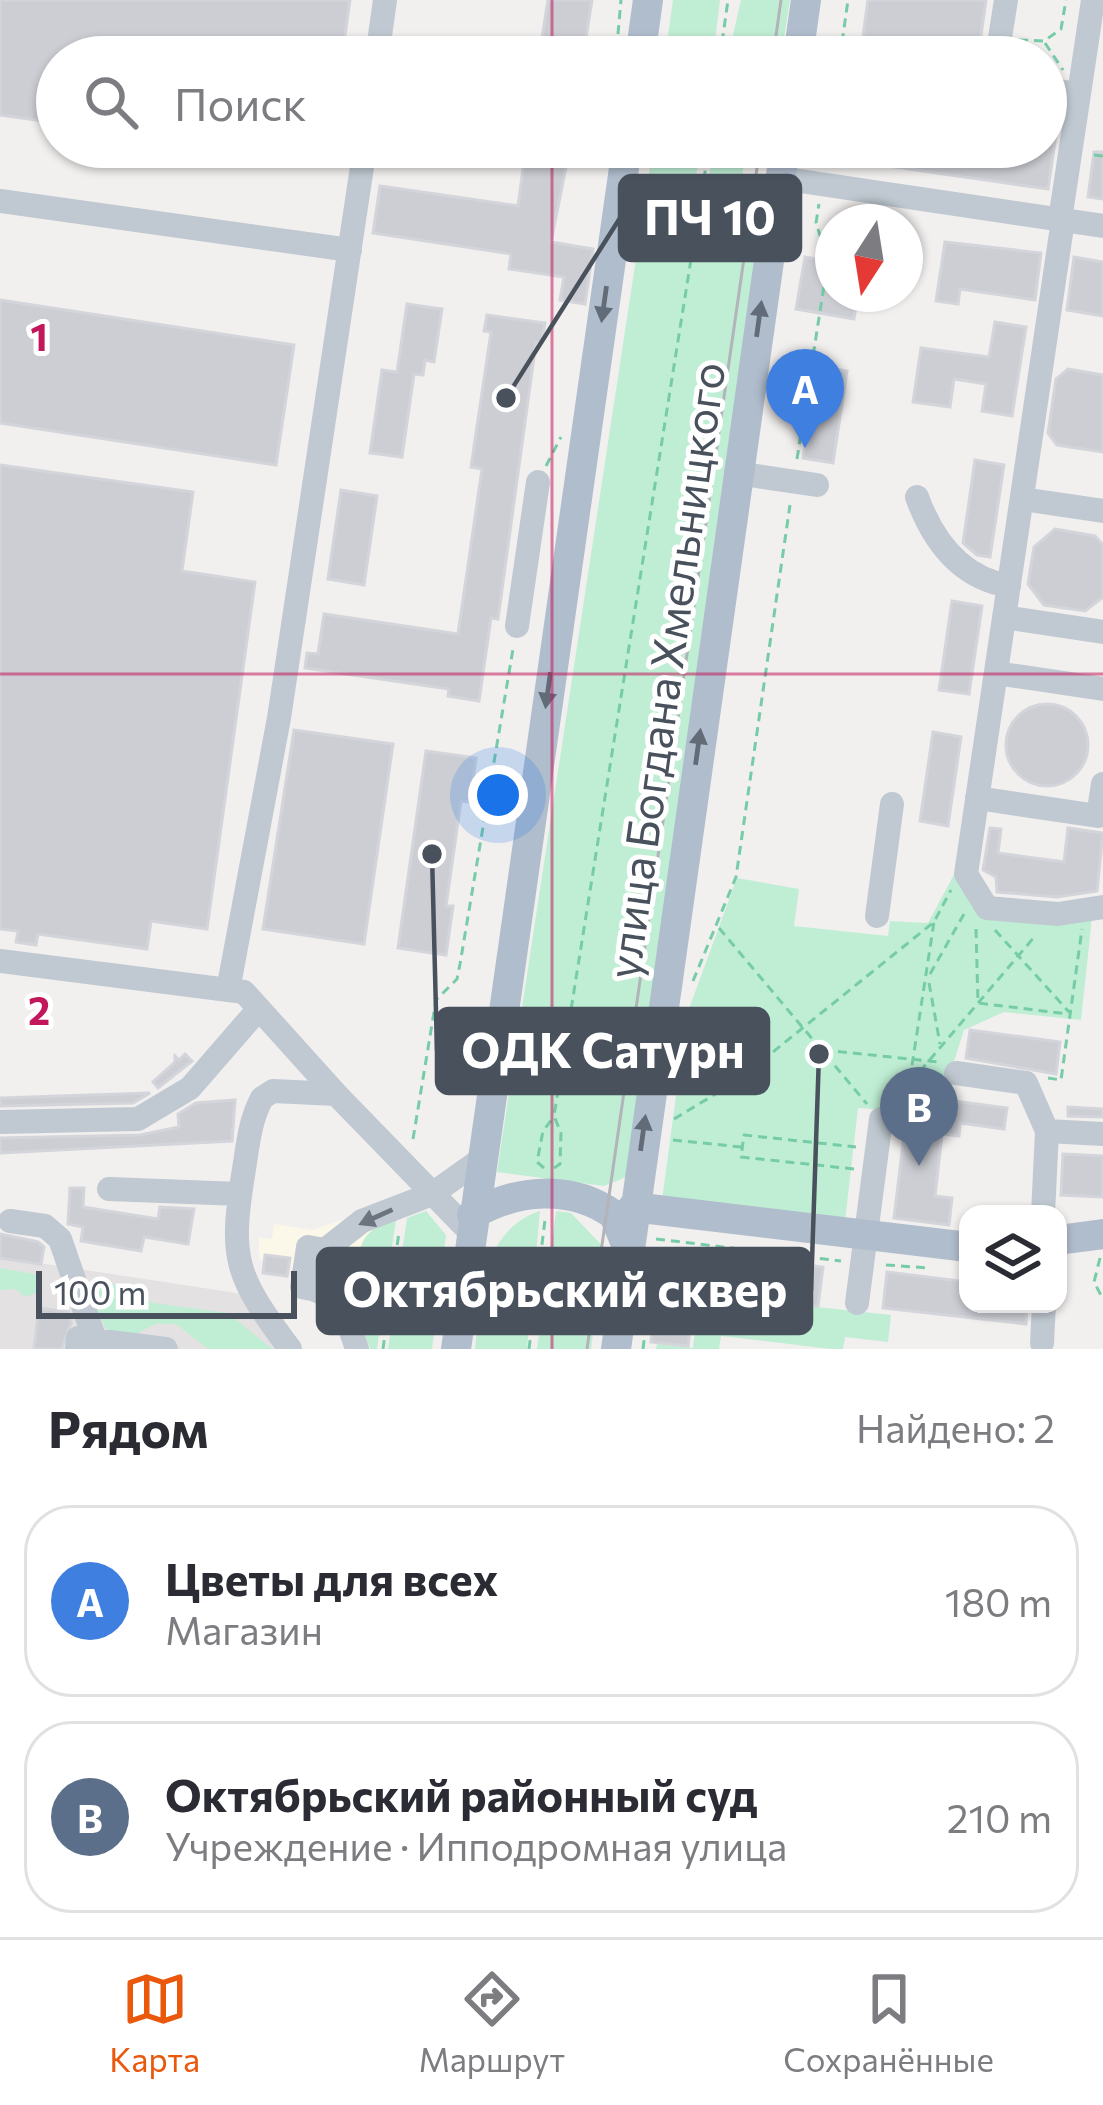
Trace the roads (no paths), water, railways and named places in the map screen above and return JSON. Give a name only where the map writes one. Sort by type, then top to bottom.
[{"type":"main road","points":[[633,36],[648,0]]},
{"type":"main road","points":[[801,36],[806,0]]},
{"type":"main road","points":[[456,1349],[623,168]]},
{"type":"main road","name":"улица Богдана Хмельницкого","points":[[616,1349],[782,168]]},
{"type":"main road","points":[[471,1223],[521,1193],[580,1199],[614,1215],[628,1249]]},
{"type":"main road","points":[[633,1207],[864,1251],[957,1258]]},
{"type":"main road","points":[[1067,1239],[1103,1234]]},
{"type":"street","points":[[380,36],[385,0]]},
{"type":"street","points":[[1000,36],[1006,0]]},
{"type":"street","points":[[1093,0],[966,874],[987,908],[1054,914],[1094,908]]},
{"type":"street","points":[[1067,92],[1079,94]]},
{"type":"street","points":[[0,1122],[138,1119],[190,1088],[243,998],[279,718],[362,168]]},
{"type":"street","points":[[803,168],[1103,226]]},
{"type":"street","points":[[0,201],[350,250]]},
{"type":"street","points":[[736,473],[806,483]]},
{"type":"street","points":[[517,626],[538,482]]},
{"type":"street","points":[[917,497],[947,553],[984,582],[1009,586]]},
{"type":"street","points":[[1022,499],[1103,511]]},
{"type":"street","points":[[526,562],[566,567]]},
{"type":"street","points":[[1004,617],[1103,632]]},
{"type":"street","points":[[996,673],[1103,689]]},
{"type":"street","points":[[977,798],[1098,816],[1103,784]]},
{"type":"street","points":[[877,916],[892,804]]},
{"type":"street","points":[[0,961],[243,998],[432,1194],[471,1223]]},
{"type":"street","points":[[950,1068],[1026,1084],[1047,1131],[1043,1205]]},
{"type":"street","points":[[290,1349],[244,1279],[233,1244],[254,1113],[262,1098],[273,1091],[336,1094]]},
{"type":"street","points":[[857,1303],[880,1119]]},
{"type":"street","points":[[1047,1131],[1103,1134]]},
{"type":"street","points":[[357,1349],[343,1305],[320,1289],[302,1287],[308,1247],[325,1250],[362,1221],[432,1194],[480,1160]]},
{"type":"street","points":[[109,1189],[240,1194]]},
{"type":"street","points":[[10,1220],[45,1226],[60,1239],[86,1344],[166,1349]]},
{"type":"street","points":[[1042,1343],[1044,1313]]},
{"type":"tram line","points":[[776,36],[781,0]]},
{"type":"tram line","points":[[587,1349],[757,168]]},
{"type":"place","name":"ПЧ 10","points":[[506,398]]},
{"type":"place","name":"Цветы для всех","points":[[805,448]]},
{"type":"place","name":"ОДК Сатурн","points":[[432,854]]},
{"type":"place","name":"Октябрьский сквер","points":[[819,1054]]},
{"type":"place","name":"Октябрьский районный суд","points":[[919,1166]]}]
